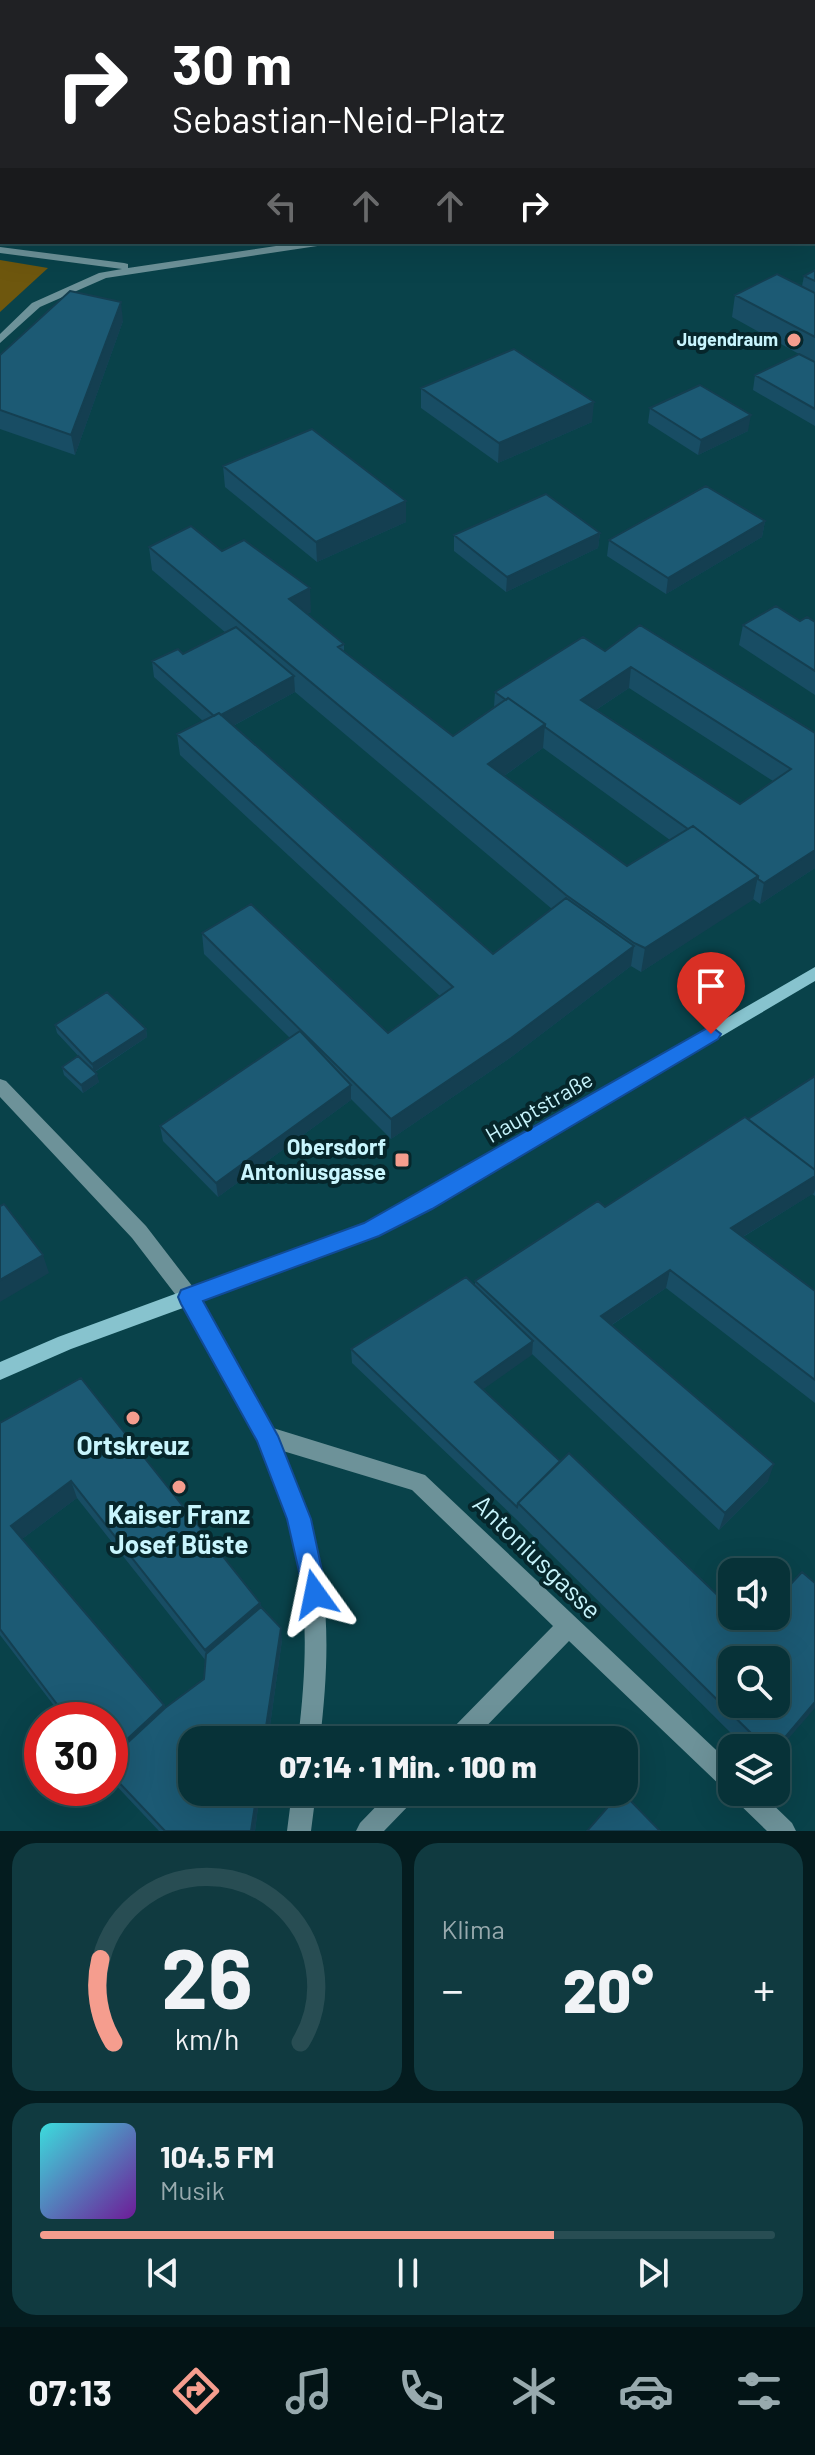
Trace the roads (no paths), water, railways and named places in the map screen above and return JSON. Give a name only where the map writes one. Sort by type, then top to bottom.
[{"type":"main road","name":"Hauptstraße","points":[[189,1297],[372,1230],[815,973]]},
{"type":"main road","points":[[0,1371],[189,1297]]},
{"type":"street","points":[[0,340],[36,305],[75,285],[134,267],[309,244]]},
{"type":"street","points":[[0,250],[134,267]]},
{"type":"street","points":[[0,1086],[139,1232],[189,1297],[266,1436],[299,1519],[315,1594],[311,1726]]},
{"type":"street","name":"Antoniusgasse","points":[[266,1436],[418,1482],[718,1768]]},
{"type":"street","points":[[471,1726],[568,1626]]},
{"type":"street","points":[[299,1831],[302,1806]]},
{"type":"street","points":[[368,1831],[392,1806]]},
{"type":"street","points":[[758,1806],[784,1831]]},
{"type":"place","name":"Jugendraum","points":[[794,340]]},
{"type":"place","name":"Obersdorf Antoniusgasse","points":[[402,1160]]},
{"type":"place","name":"Ortskreuz","points":[[133,1418]]},
{"type":"place","name":"Kaiser Franz Josef Büste","points":[[179,1487]]}]
